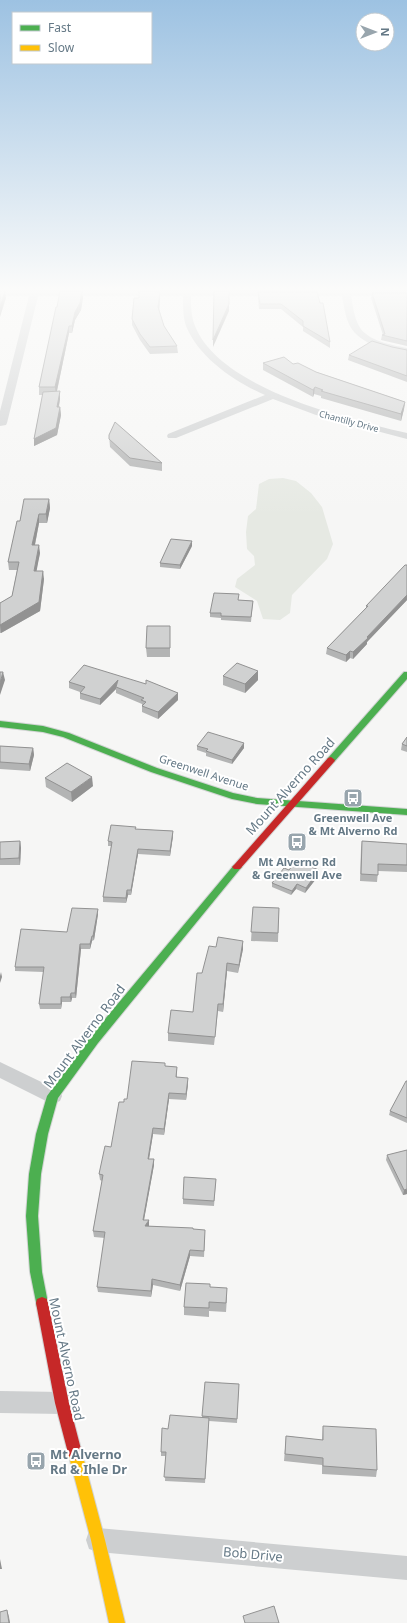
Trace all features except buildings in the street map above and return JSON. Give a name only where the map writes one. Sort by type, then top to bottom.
[{"type":"street","points":[[2,422],[16,365]]},
{"type":"street","name":"Chantilly Drive","points":[[223,365],[235,374],[273,395],[333,418],[407,436]]},
{"type":"street","points":[[172,436],[273,395]]},
{"type":"street","name":"Mount Alverno Road","points":[[117,1623],[98,1540],[62,1403],[36,1272],[32,1216],[35,1174],[41,1140],[53,1096],[99,1034],[253,847],[407,674]]},
{"type":"street","name":"Greenwell Avenue","points":[[0,724],[44,729],[66,735],[154,770],[232,796],[291,805],[407,812]]},
{"type":"street","points":[[0,1069],[53,1096]]},
{"type":"street","points":[[0,1402],[62,1403]]},
{"type":"street","name":"Bob Drive","points":[[98,1540],[407,1568]]},
{"type":"shaded area","points":[[283,478],[296,481],[311,493],[322,507],[333,544],[327,559],[292,595],[290,613],[280,620],[263,619],[257,601],[235,587],[237,579],[255,565],[254,556],[247,549],[246,532],[248,516],[256,509],[259,484],[269,479]]},
{"type":"traffic: fast","points":[[331,760],[407,674]]},
{"type":"traffic: fast","points":[[0,724],[43,729],[66,735],[154,770],[232,796],[257,801],[407,812]]},
{"type":"traffic: fast","points":[[42,1303],[36,1272],[32,1216],[35,1174],[42,1134],[53,1096],[94,1040],[237,867]]},
{"type":"traffic: slow","points":[[75,1453],[98,1540],[117,1623]]},
{"type":"traffic: jam","points":[[237,867],[331,760]]},
{"type":"traffic: jam","points":[[42,1303],[62,1403],[75,1453]]},
{"type":"place","name":"Greenwell Ave & Mt Alverno Rd","points":[[353,798]]},
{"type":"place","name":"Mt Alverno Rd & Greenwell Ave","points":[[297,842]]},
{"type":"place","name":"Mt Alverno Rd & Ihle Dr","points":[[36,1461]]}]
